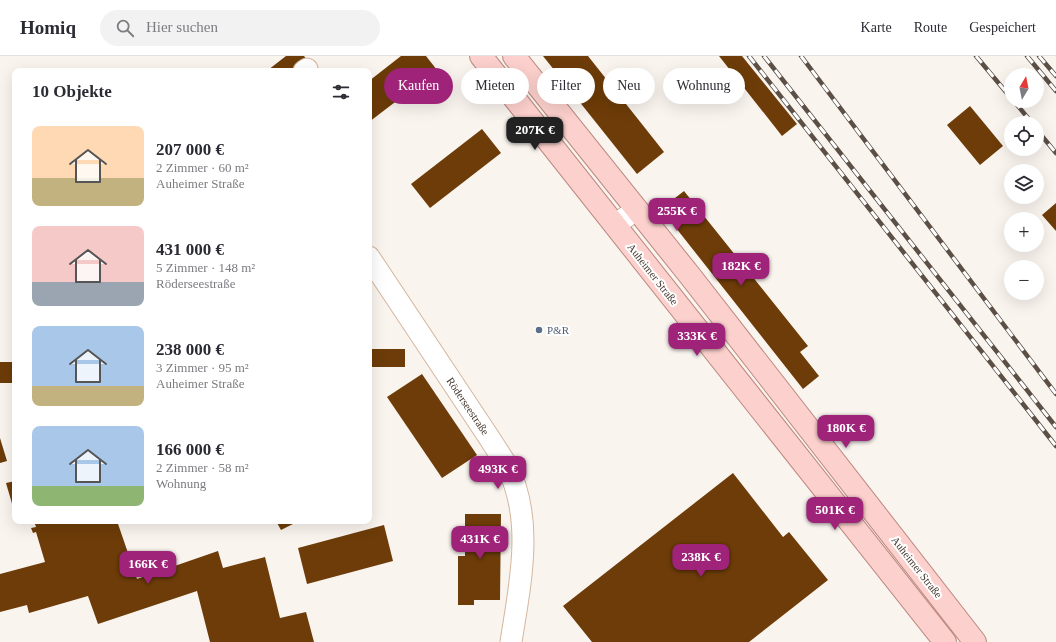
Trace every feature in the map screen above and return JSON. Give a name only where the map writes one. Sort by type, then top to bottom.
[{"type":"main road","name":"Auheimer Straße","points":[[481,56],[945,642]]},
{"type":"main road","name":"Auheimer Straße","points":[[514,56],[691,277],[975,642]]},
{"type":"street","points":[[614,225],[637,209]]},
{"type":"street","name":"Röderseestraße","points":[[372,262],[497,450],[506,465],[514,486],[521,511],[523,557],[511,642]]},
{"type":"building","points":[[286,56],[304,56],[307,60],[296,68],[271,68]]},
{"type":"building","points":[[401,56],[426,56],[435,68],[386,68]]},
{"type":"building","points":[[543,56],[588,56],[603,75],[603,104],[626,104],[664,152],[637,174],[581,104],[595,104],[595,68],[553,68]]},
{"type":"building","points":[[719,56],[742,56],[797,124],[782,136],[745,89],[745,68],[728,68]]},
{"type":"building","points":[[384,69],[384,104],[393,104],[372,120],[372,79]]},
{"type":"building","points":[[970,106],[1003,146],[980,165],[947,125]]},
{"type":"building","points":[[482,129],[501,153],[430,208],[411,184]]},
{"type":"building","points":[[684,191],[808,346],[800,352],[819,376],[803,389],[661,209]]},
{"type":"building","points":[[1056,203],[1056,231],[1044,217],[1044,213]]},
{"type":"building","points":[[372,349],[405,349],[405,367],[372,367]]},
{"type":"building","points":[[0,362],[12,362],[12,383],[0,383]]},
{"type":"building","points":[[422,374],[477,455],[442,478],[387,397]]},
{"type":"building","points":[[0,438],[7,461],[0,463]]},
{"type":"building","points":[[733,473],[783,537],[789,532],[828,580],[749,642],[592,642],[563,606]]},
{"type":"building","points":[[12,482],[12,504],[6,483]]},
{"type":"building","points":[[465,514],[501,514],[500,600],[474,600],[474,605],[458,605],[458,556],[465,556]]},
{"type":"building","points":[[35,524],[118,524],[137,579],[218,551],[223,568],[265,557],[280,618],[306,612],[314,642],[210,642],[197,591],[98,624],[88,596],[29,613],[27,605],[0,612],[0,574],[45,562],[36,532],[33,533],[31,528],[36,527]]},
{"type":"building","points":[[278,524],[293,524],[281,530]]},
{"type":"building","points":[[384,525],[393,561],[307,584],[298,548]]},
{"type":"railway","points":[[749,56],[1056,446]]},
{"type":"railway","points":[[764,56],[1056,427]]},
{"type":"railway","points":[[801,56],[1056,394]]},
{"type":"railway","points":[[976,56],[1004,90]]},
{"type":"railway","points":[[1027,56],[1056,91]]},
{"type":"railway","points":[[1039,56],[1056,76]]},
{"type":"railway","points":[[1020,108],[1026,116]]},
{"type":"railway","points":[[1044,138],[1056,153]]},
{"type":"place","name":"P&R","points":[[539,330]]}]
